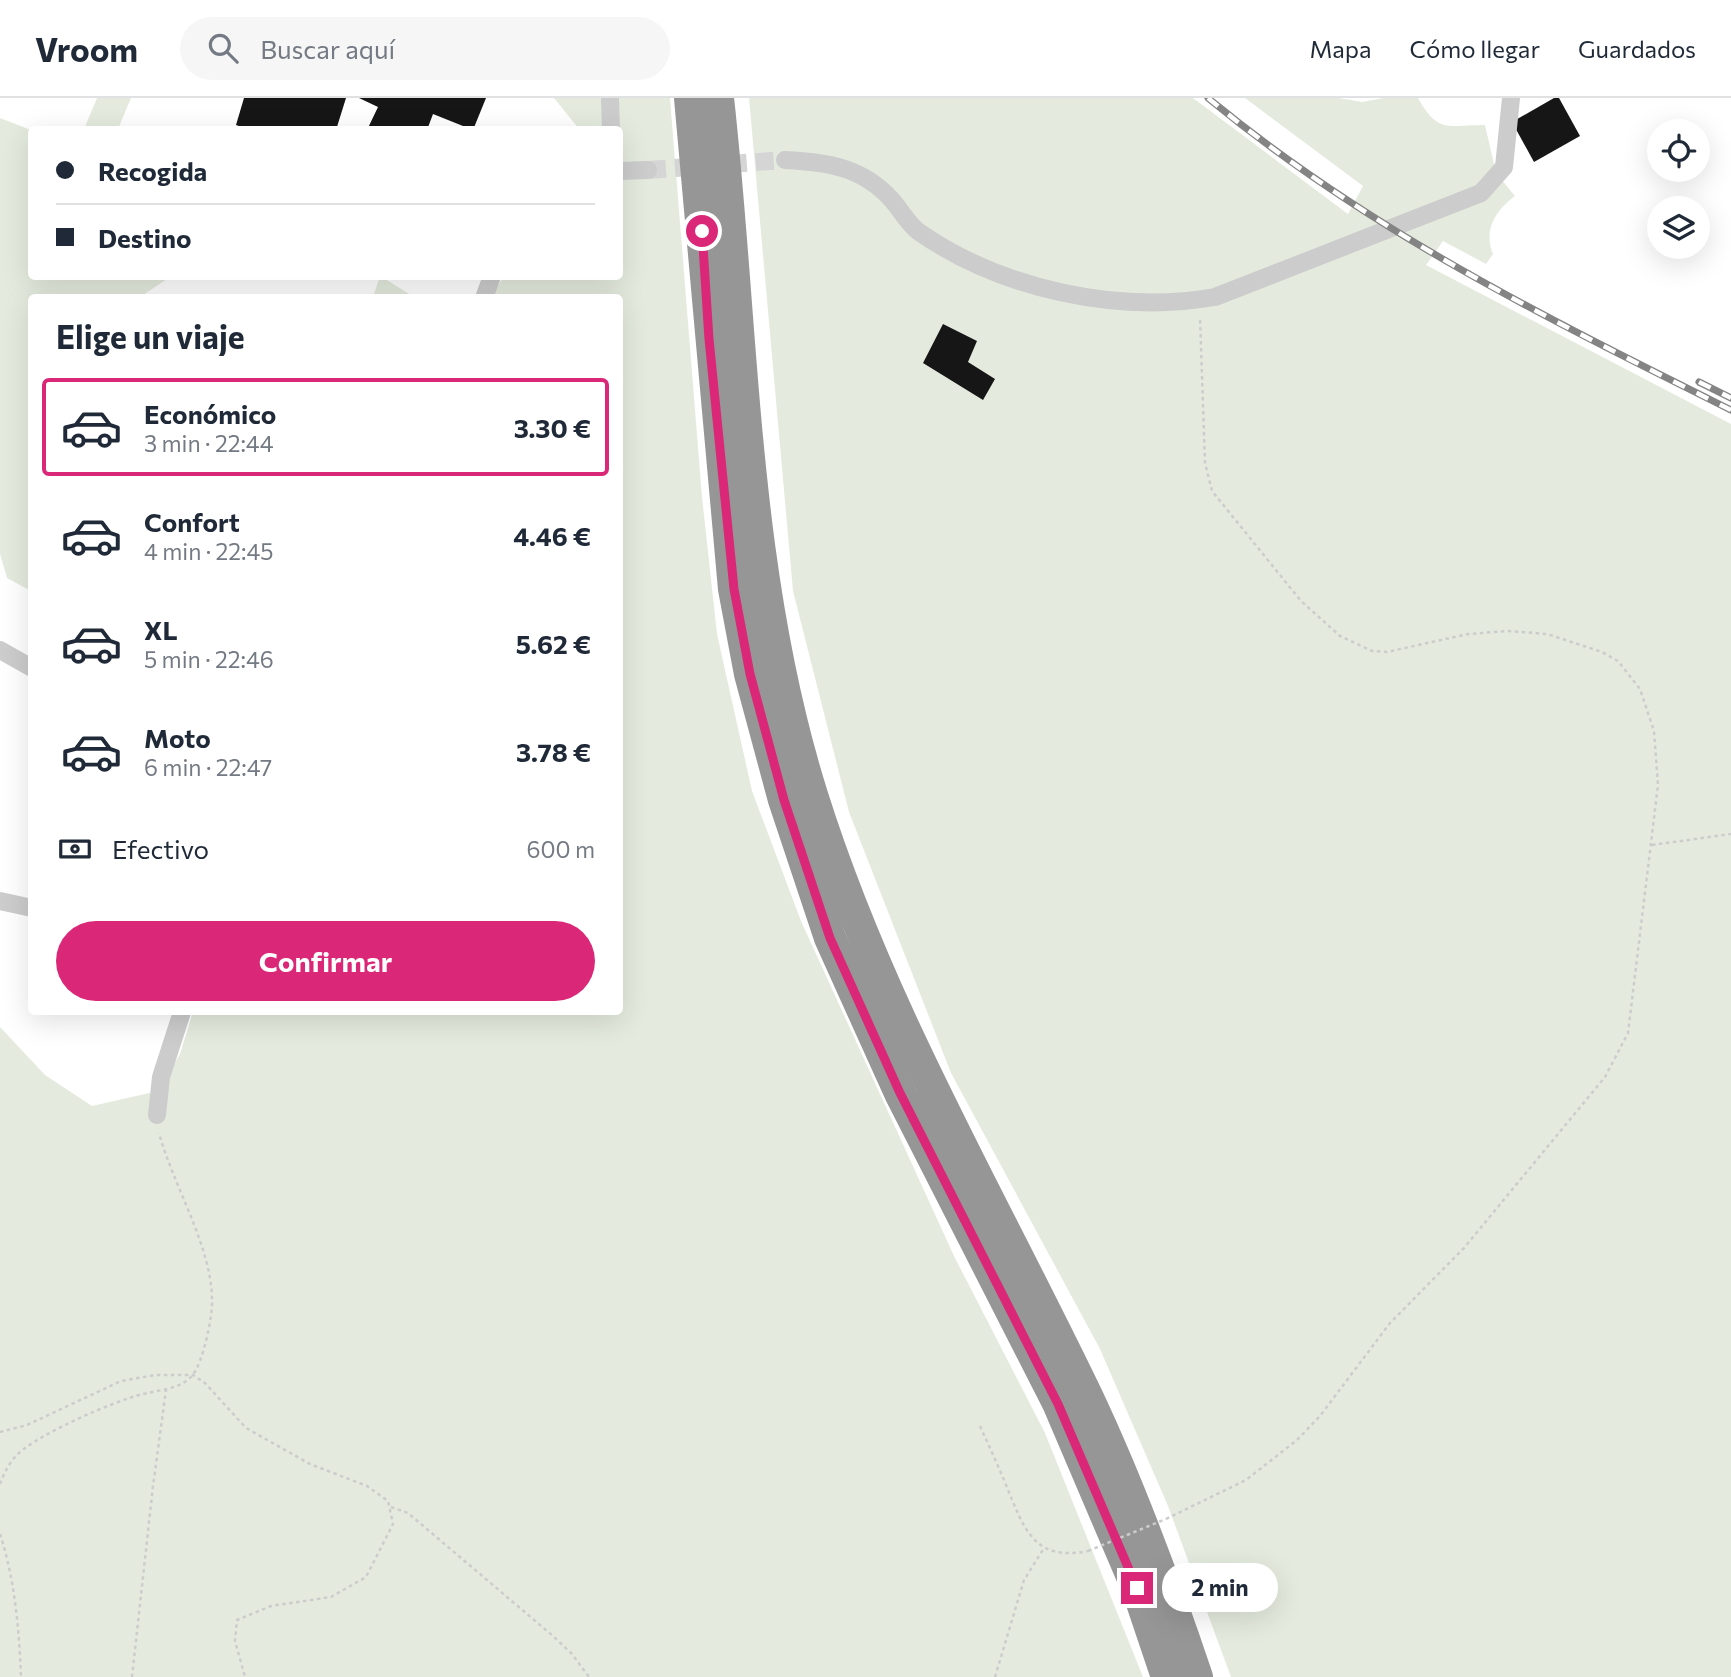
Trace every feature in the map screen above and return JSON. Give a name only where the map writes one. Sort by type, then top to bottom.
[{"type":"highway","points":[[690,98],[732,576],[750,674],[784,800],[830,938],[900,1093],[1063,1415],[1137,1588],[1167,1677]]},
{"type":"highway","points":[[718,98],[727,175],[737,339],[761,580],[777,663],[811,792],[857,928],[926,1081],[1088,1399],[1160,1569],[1197,1677]]},
{"type":"street","points":[[610,98],[611,126]]},
{"type":"street","points":[[785,160],[825,162],[866,177],[880,187],[916,229],[965,261],[1074,295],[1153,302],[1200,300],[1215,297],[1481,193],[1504,167],[1511,98]]},
{"type":"street","points":[[623,171],[648,170]]},
{"type":"street","points":[[0,650],[28,666]]},
{"type":"street","points":[[0,901],[28,907]]},
{"type":"street","points":[[157,1115],[161,1077],[181,1015]]},
{"type":"path","points":[[980,1426],[1027,1532],[1044,1548],[1069,1555],[1088,1551],[1167,1519],[1246,1480],[1297,1440],[1320,1416],[1390,1323],[1464,1248],[1591,1097],[1628,1033],[1658,785],[1654,731],[1640,690],[1618,661],[1574,641],[1547,634],[1509,631],[1468,635],[1387,652],[1372,651],[1355,645],[1322,621],[1280,577],[1221,503],[1207,477],[1200,300]]},
{"type":"path","points":[[1651,845],[1731,834]]},
{"type":"path","points":[[0,1484],[12,1461],[37,1440],[112,1405],[143,1394],[166,1391],[193,1375],[205,1345],[213,1300],[201,1249],[166,1157],[157,1115]]},
{"type":"path","points":[[0,1432],[27,1425],[121,1381],[155,1375],[193,1375],[205,1382],[246,1428],[310,1464],[367,1486],[383,1496],[391,1507],[408,1513],[553,1636],[572,1654],[589,1677]]},
{"type":"path","points":[[132,1677],[166,1391]]},
{"type":"path","points":[[245,1677],[234,1641],[237,1620],[271,1606],[331,1597],[366,1577],[390,1532],[391,1507]]},
{"type":"path","points":[[0,1534],[10,1570],[18,1624],[21,1677]]},
{"type":"path","points":[[995,1677],[1024,1580],[1044,1548]]},
{"type":"shaded area","points":[[97,98],[131,98],[119,126],[85,126]]},
{"type":"shaded area","points":[[554,98],[670,98],[702,497],[717,634],[752,791],[801,921],[954,1256],[1045,1433],[1143,1677],[0,1677],[0,1027],[45,1075],[92,1106],[158,1091],[180,1054],[192,1015],[623,1015],[623,294],[492,294],[502,280],[623,280],[623,126],[577,126]]},
{"type":"shaded area","points":[[749,98],[1193,98],[1348,214],[1363,186],[1245,98],[1339,98],[1362,102],[1384,98],[1418,98],[1425,110],[1439,123],[1454,126],[1485,125],[1496,173],[1515,196],[1493,221],[1490,245],[1493,254],[1486,264],[1443,241],[1426,265],[1731,424],[1731,1677],[1231,1677],[1168,1506],[1100,1349],[951,1073],[849,812],[793,591]]},
{"type":"shaded area","points":[[0,118],[28,129],[28,280],[166,280],[144,294],[28,294],[28,589],[7,578],[0,554]]},
{"type":"shaded area","points":[[379,280],[387,280],[409,294],[374,294]]},
{"type":"building","points":[[244,98],[346,98],[337,126],[236,125]]},
{"type":"building","points":[[359,98],[486,98],[475,126],[463,126],[433,114],[428,126],[369,126],[378,107]]},
{"type":"building","points":[[1554,98],[1559,98],[1580,136],[1534,162],[1512,122]]},
{"type":"building","points":[[943,324],[977,341],[968,362],[995,379],[983,400],[923,363]]},
{"type":"tunnel","points":[[648,170],[785,160]]},
{"type":"railway","points":[[1208,98],[1331,190],[1460,269],[1526,306],[1731,410]]},
{"type":"railway","points":[[1699,382],[1731,398]]},
{"type":"route","points":[[702,231],[709,339],[734,589],[750,674],[784,800],[830,938],[900,1093],[1058,1404],[1137,1588]]}]
